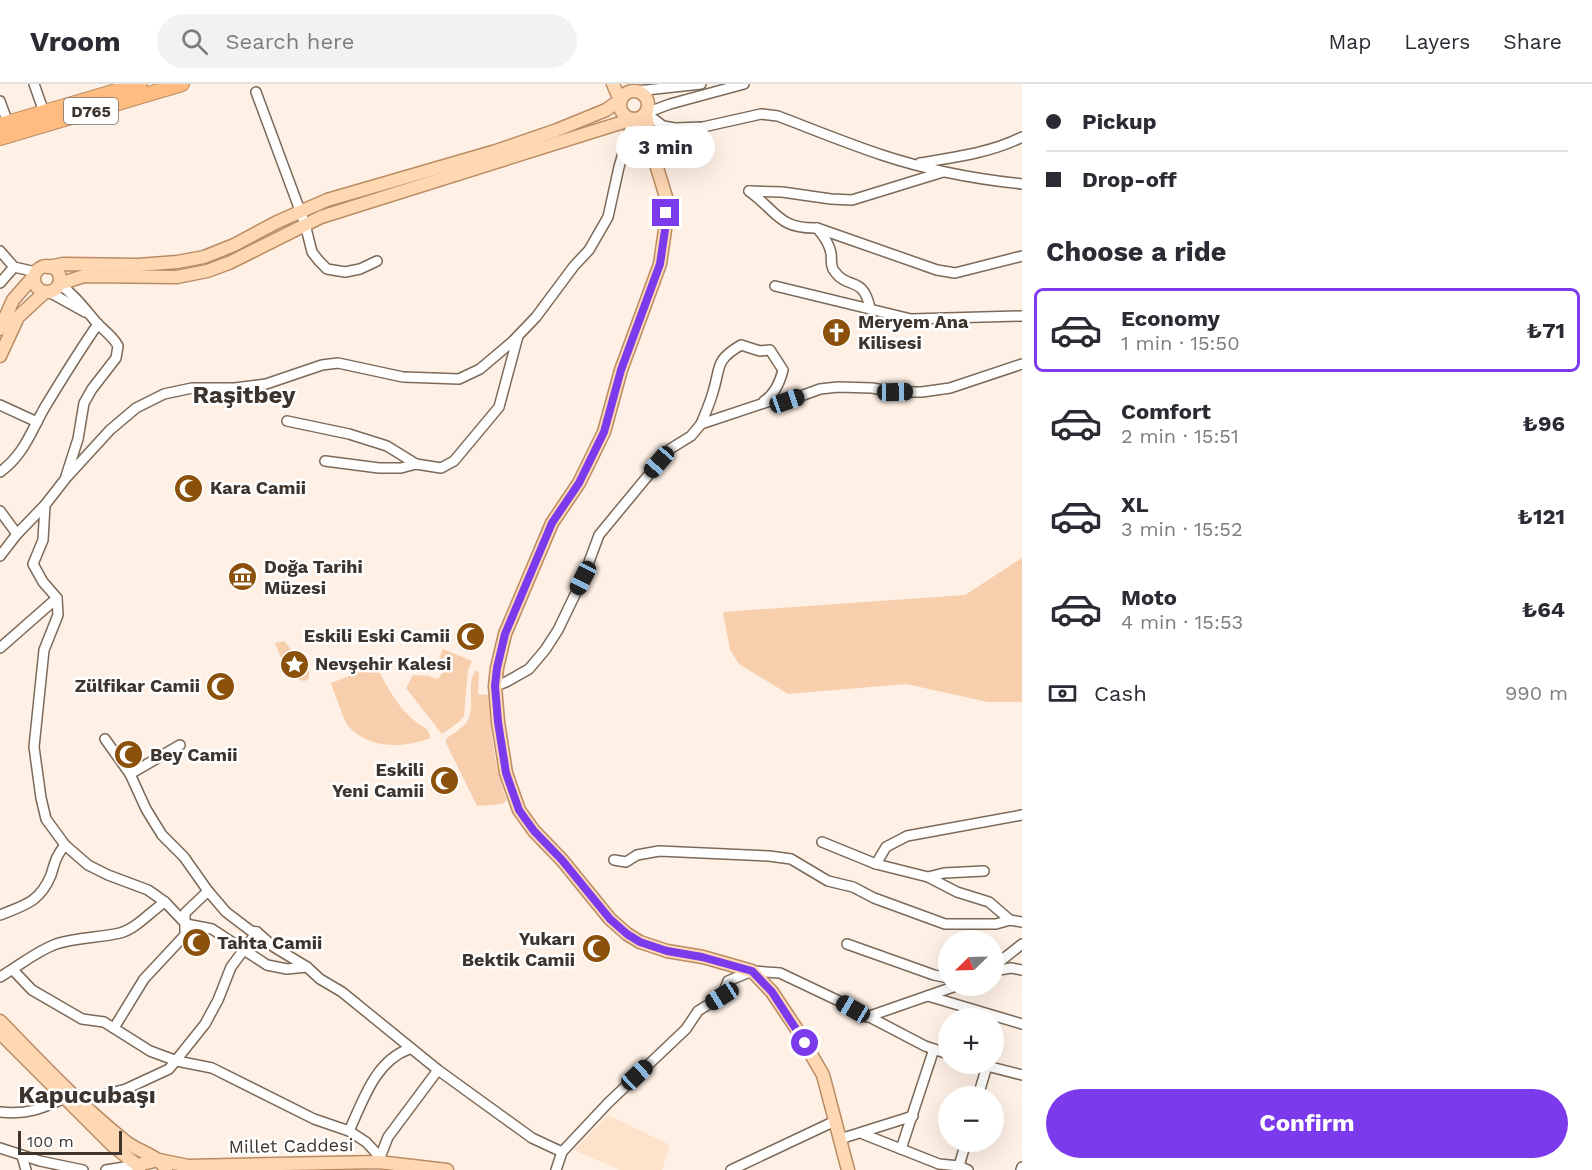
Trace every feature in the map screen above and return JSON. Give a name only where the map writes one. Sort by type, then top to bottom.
[{"type":"highway","name":"D765","points":[[0,138],[182,84]]},
{"type":"highway","name":"D765","points":[[4,124],[131,85]]},
{"type":"main road","points":[[613,84],[620,100],[622,113],[633,119],[651,148]]},
{"type":"main road","points":[[0,329],[13,300],[40,271],[63,264],[138,265],[204,257],[234,245],[299,212],[362,189],[496,151],[557,130],[597,114],[620,100],[625,93],[635,87],[648,99],[649,106],[641,118],[348,208],[305,224],[229,264],[207,272],[177,277],[84,276],[59,284],[57,288],[47,292],[18,317],[0,356]]},
{"type":"main road","points":[[646,113],[651,148],[666,197],[665,230],[660,264],[621,370],[604,432],[579,483],[552,523],[505,634],[495,686],[506,773],[519,810],[534,831],[562,860],[610,919],[627,934],[640,942],[667,951],[702,957],[752,971],[772,992],[823,1075],[848,1170]]},
{"type":"main road","points":[[40,271],[56,271],[59,275],[59,284]]},
{"type":"main road","points":[[40,271],[36,286],[47,292]]},
{"type":"main road","points":[[0,1021],[80,1101],[125,1141],[163,1165]]},
{"type":"main road","points":[[0,1033],[138,1168]]},
{"type":"main road","name":"Millet Caddesi","points":[[138,1168],[163,1165],[378,1164],[447,1170]]},
{"type":"street","points":[[34,84],[44,112]]},
{"type":"street","points":[[635,87],[700,84]]},
{"type":"street","points":[[646,113],[670,104],[744,84]]},
{"type":"street","points":[[256,92],[305,224],[312,252],[327,269],[345,272],[360,269],[377,261]]},
{"type":"street","points":[[0,101],[4,124]]},
{"type":"street","points":[[646,113],[663,126],[675,128],[703,127],[761,114],[778,116],[884,156],[992,181],[1022,184]]},
{"type":"street","points":[[0,556],[110,430],[136,408],[164,394],[192,388],[235,388],[266,384],[322,365],[338,363],[403,377],[459,379],[480,369],[536,317],[574,266],[589,250],[608,218],[619,167],[633,119]]},
{"type":"street","points":[[915,164],[984,152],[1022,137]]},
{"type":"street","points":[[944,171],[852,200],[782,192],[749,191],[786,224],[817,228],[937,270],[955,273],[1022,256]]},
{"type":"street","points":[[817,228],[829,245],[835,273],[865,291],[870,308]]},
{"type":"street","points":[[0,251],[14,267],[40,271]]},
{"type":"street","points":[[0,283],[14,267]]},
{"type":"street","points":[[59,284],[72,292],[118,346],[116,358],[92,388],[84,403],[78,439],[66,478]]},
{"type":"street","points":[[775,286],[911,319],[1022,316]]},
{"type":"street","points":[[47,292],[90,315]]},
{"type":"street","points":[[0,472],[10,465],[21,451],[71,363],[98,324]]},
{"type":"street","points":[[325,460],[379,468],[416,465],[441,468],[454,461],[499,407],[518,336]]},
{"type":"street","points":[[495,686],[529,669],[544,650],[558,630],[583,578],[599,535],[670,449],[691,436],[701,424],[714,390],[718,368],[729,352],[741,345],[760,351],[770,350],[783,370],[780,382],[768,399],[757,406]]},
{"type":"street","points":[[701,424],[770,401],[787,401],[820,389],[838,387],[922,392],[950,388],[1022,364]]},
{"type":"street","points":[[0,405],[37,422]]},
{"type":"street","points":[[287,421],[349,434],[387,446],[416,465]]},
{"type":"street","points":[[45,505],[43,540],[33,564],[43,582],[57,598],[58,615],[44,650],[34,747],[46,819],[65,845],[88,865],[148,890],[165,902],[186,924],[212,929],[242,951],[267,965],[287,969],[307,967]]},
{"type":"street","points":[[0,511],[17,534]]},
{"type":"street","points":[[0,648],[57,598]]},
{"type":"street","points":[[105,739],[130,774],[162,835],[184,857],[226,912],[251,931],[257,932],[274,947],[307,967],[320,980],[342,992],[409,1049],[532,1138],[562,1152]]},
{"type":"street","points":[[130,774],[180,745]]},
{"type":"street","points":[[876,864],[886,848],[907,836],[1022,814]]},
{"type":"street","points":[[822,842],[876,864],[928,877],[957,892],[989,902],[1010,920]]},
{"type":"street","points":[[0,915],[29,903],[42,894],[56,856],[65,845]]},
{"type":"street","points":[[614,860],[626,862],[637,855],[659,851],[791,859],[828,880],[853,887],[874,898],[945,924],[996,924],[1010,920],[1022,922]]},
{"type":"street","points":[[928,877],[944,873],[984,871]]},
{"type":"street","points":[[114,1028],[144,979],[185,935],[185,913],[208,891]]},
{"type":"street","points":[[0,977],[27,958],[56,945],[78,938],[121,933],[165,902]]},
{"type":"street","points":[[80,1101],[126,1089],[169,1069],[205,1023],[218,1000],[231,967],[257,932]]},
{"type":"street","points":[[847,944],[938,976]]},
{"type":"street","points":[[1004,960],[1022,944]]},
{"type":"street","points":[[1004,968],[1022,969]]},
{"type":"street","points":[[13,970],[32,990],[81,1019],[104,1022],[150,1051],[177,1061],[212,1068],[314,1119],[349,1131],[366,1142],[378,1164]]},
{"type":"street","points":[[556,1170],[562,1152],[608,1103],[686,1029],[698,1011],[722,996],[728,981],[752,971],[780,973],[938,1050]]},
{"type":"street","points":[[867,1017],[938,992]]},
{"type":"street","points":[[928,996],[1022,1024]]},
{"type":"street","points":[[349,1131],[377,1073],[397,1053],[409,1049]]},
{"type":"street","points":[[901,1149],[934,1049]]},
{"type":"street","points":[[378,1164],[388,1137],[438,1070]]},
{"type":"street","points":[[1004,1070],[1022,1075]]},
{"type":"street","points":[[0,1112],[11,1114],[38,1111],[65,1098]]},
{"type":"street","points":[[840,1139],[863,1134],[913,1116]]},
{"type":"street","points":[[731,1170],[835,1121]]},
{"type":"street","points":[[863,1134],[938,1167],[963,1168],[965,1152]]},
{"type":"street","points":[[0,1148],[22,1156],[82,1170]]},
{"type":"street","points":[[22,1156],[26,1170]]},
{"type":"street","points":[[106,1170],[138,1168]]},
{"type":"shaded area","points":[[1022,558],[1022,702],[988,702],[906,684],[788,694],[739,664],[730,650],[723,612],[965,595]]},
{"type":"shaded area","points":[[284,641],[309,672],[309,678],[305,681],[289,672],[282,661],[275,643]]},
{"type":"shaded area","points":[[443,649],[472,661],[468,670],[464,716],[442,734],[406,688],[413,675],[438,679],[442,673],[439,658]]},
{"type":"shaded area","points":[[376,666],[403,710],[427,729],[431,738],[410,744],[388,745],[366,739],[348,726],[331,683]]},
{"type":"shaded area","points":[[476,670],[479,673],[478,694],[490,695],[494,749],[507,800],[502,804],[477,806],[446,743],[446,739],[464,725],[469,717],[471,682]]},
{"type":"shaded area","points":[[608,1115],[670,1145],[662,1170],[620,1170],[574,1150]]},
{"type":"place","name":"Meryem Ana Kilisesi","points":[[837,332]]},
{"type":"place","name":"Kara Camii","points":[[189,488]]},
{"type":"place","name":"Doğa Tarihi Müzesi","points":[[243,577]]},
{"type":"place","name":"Eskili Eski Camii","points":[[471,636]]},
{"type":"place","name":"Nevşehir Kalesi","points":[[294,664]]},
{"type":"place","name":"Zülfikar Camii","points":[[221,686]]},
{"type":"place","name":"Bey Camii","points":[[129,755]]},
{"type":"place","name":"Eskili Yeni Camii","points":[[445,780]]},
{"type":"place","name":"Tahta Camii","points":[[196,943]]},
{"type":"place","name":"Yukarı Bektik Camii","points":[[596,949]]},
{"type":"district","name":"Raşitbey","points":[[244,395]]},
{"type":"district","name":"Kapucubaşı","points":[[87,1095]]},
{"type":"route","points":[[666,213],[660,264],[621,370],[604,432],[579,483],[552,523],[505,634],[495,686],[506,773],[519,810],[534,831],[562,860],[610,919],[640,942],[667,951],[702,957],[752,971],[772,992],[805,1043]]}]
